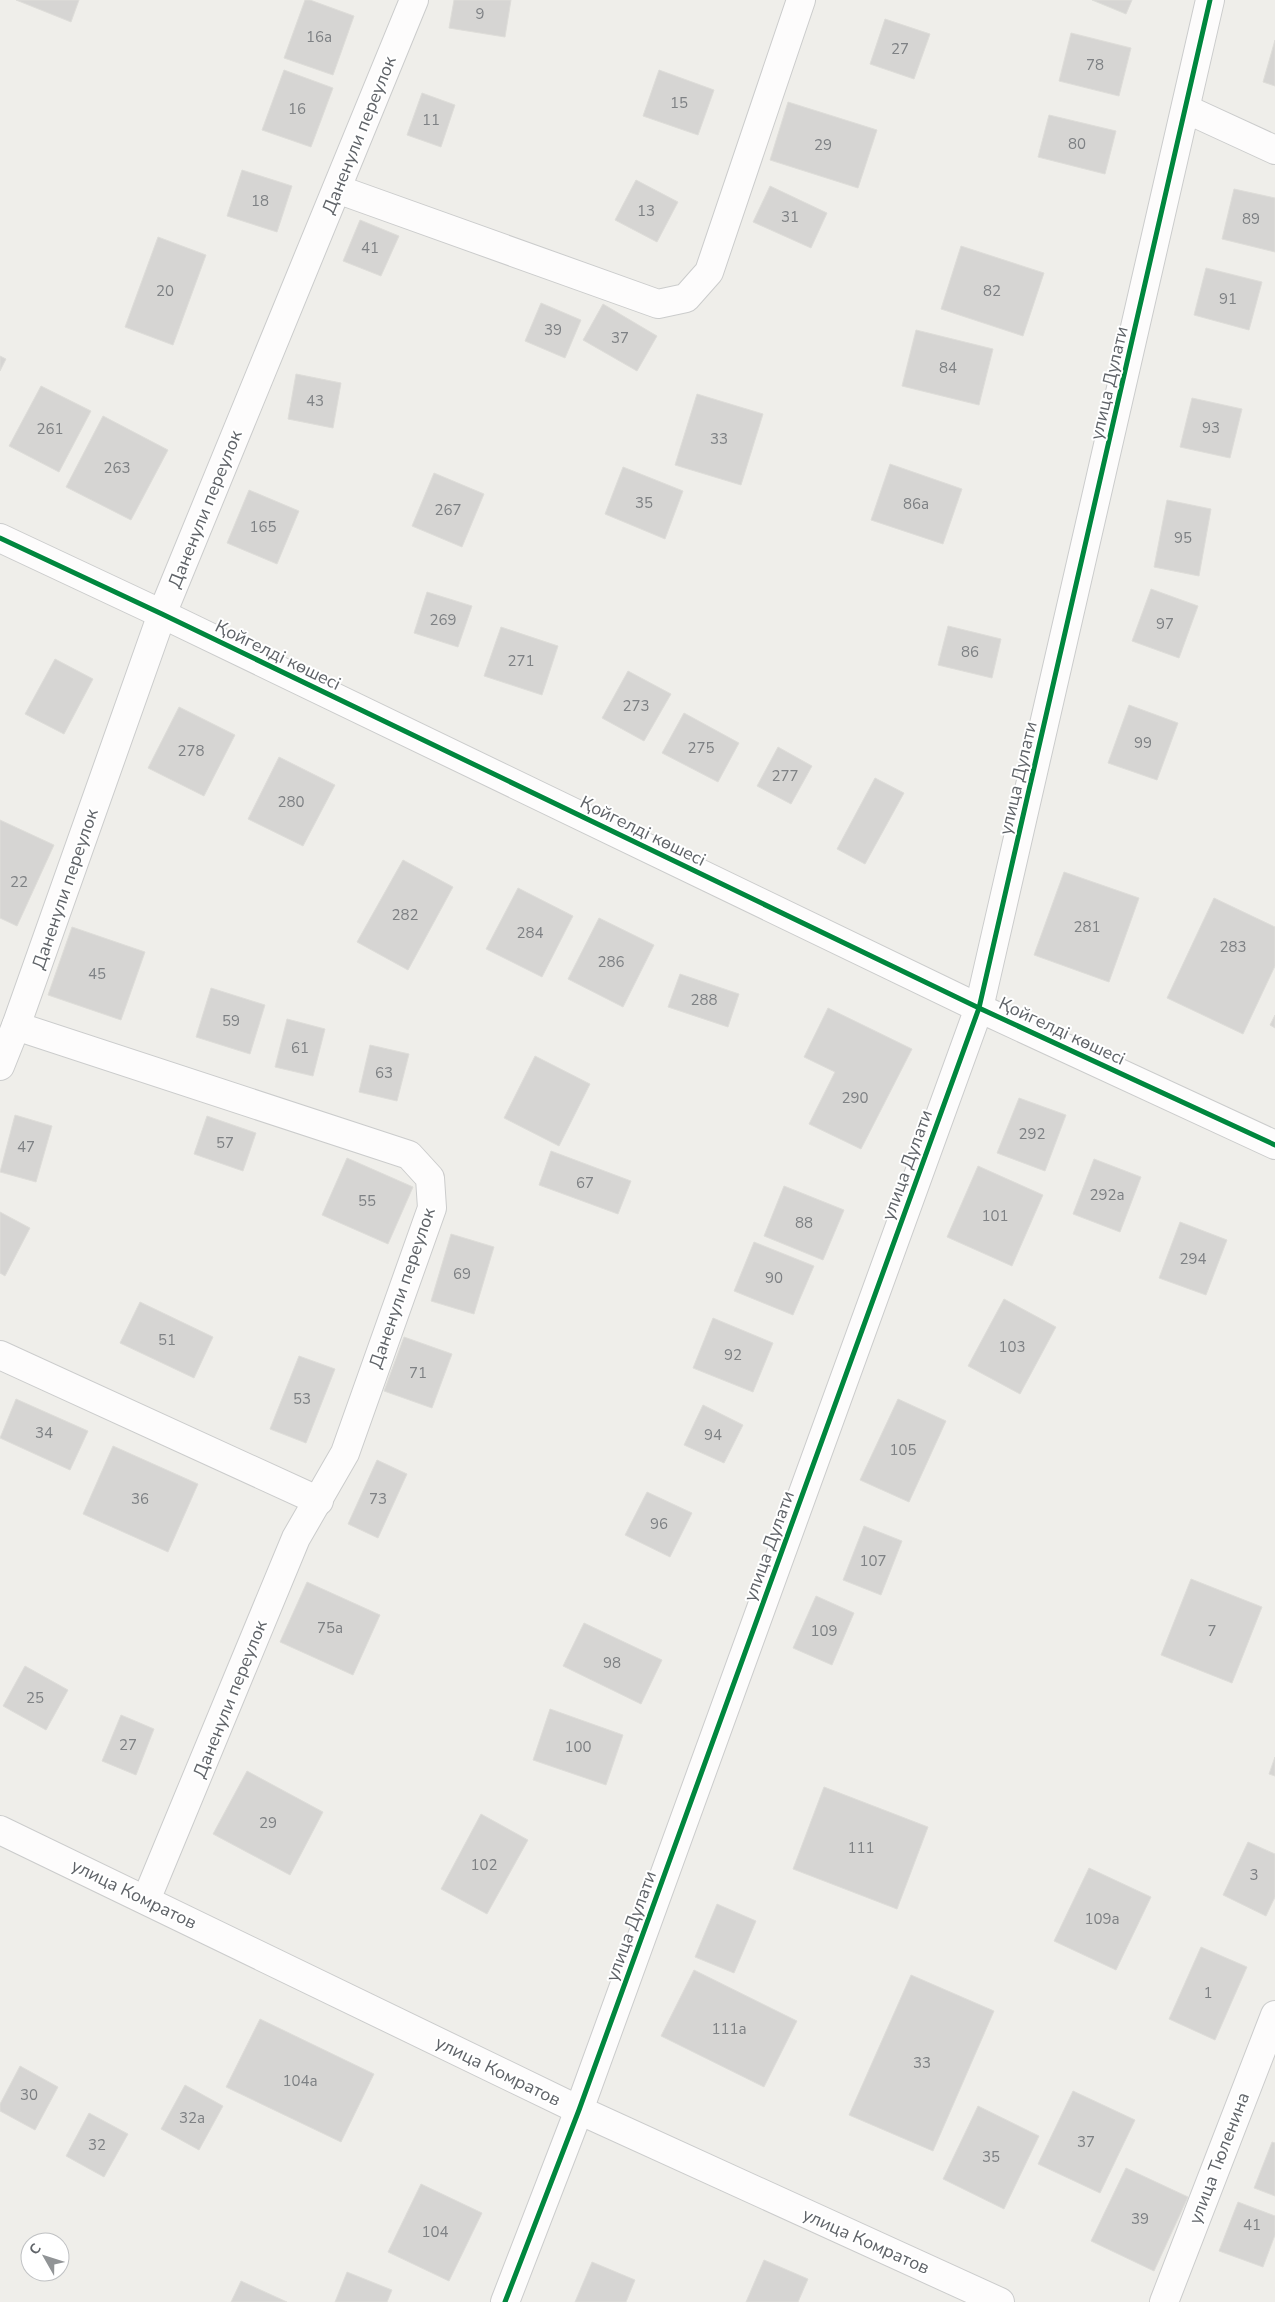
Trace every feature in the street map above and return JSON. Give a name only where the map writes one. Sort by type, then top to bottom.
[{"type":"street","name":"Даненули переулок","points":[[0,1066],[16,1026],[162,614],[414,0]]},
{"type":"street","points":[[337,190],[658,304],[686,298],[709,272],[801,0]]},
{"type":"street","name":"улица Дулати","points":[[505,2302],[579,2110],[979,1008],[1210,0]]},
{"type":"street","points":[[1186,109],[1275,150]]},
{"type":"street","name":"Қойгелді көшесі","points":[[0,538],[162,614],[979,1008],[1275,1145]]},
{"type":"street","name":"Даненули переулок","points":[[16,1026],[409,1155],[430,1178],[432,1208],[345,1453],[296,1538],[146,1900]]},
{"type":"street","points":[[0,1355],[319,1501]]},
{"type":"street","name":"улица Комратов","points":[[0,1830],[579,2110],[1000,2302]]},
{"type":"street","name":"улица Тюленина","points":[[1164,2302],[1275,2015]]},
{"type":"building","points":[[16,0],[79,0],[71,22]]},
{"type":"building","points":[[305,0],[310,0],[354,16],[333,75],[284,58]]},
{"type":"building","points":[[454,0],[511,0],[505,37],[449,28]]},
{"type":"building","points":[[1092,0],[1132,0],[1126,14]]},
{"type":"building","points":[[885,19],[930,34],[914,79],[870,64]]},
{"type":"building","points":[[1071,33],[1131,48],[1119,96],[1059,81]]},
{"type":"building","points":[[1275,40],[1275,86],[1263,82]]},
{"type":"building","points":[[284,70],[333,88],[311,147],[262,130]]},
{"type":"building","points":[[659,70],[714,90],[698,135],[643,116]]},
{"type":"building","points":[[422,93],[455,105],[441,147],[407,135]]},
{"type":"building","points":[[788,102],[877,130],[858,188],[770,160]]},
{"type":"building","points":[[1049,115],[1116,131],[1105,174],[1038,157]]},
{"type":"building","points":[[242,170],[292,186],[277,232],[227,216]]},
{"type":"building","points":[[636,180],[678,202],[657,242],[615,220]]},
{"type":"building","points":[[770,186],[827,213],[811,248],[753,222]]},
{"type":"building","points":[[1234,189],[1275,198],[1275,252],[1222,239]]},
{"type":"building","points":[[360,220],[399,236],[381,276],[343,261]]},
{"type":"building","points":[[158,237],[206,255],[173,345],[125,327]]},
{"type":"building","points":[[961,246],[1044,273],[1023,336],[941,309]]},
{"type":"building","points":[[1206,268],[1262,282],[1249,330],[1194,315]]},
{"type":"building","points":[[541,303],[581,320],[565,358],[525,341]]},
{"type":"building","points":[[603,304],[657,336],[637,371],[583,340]]},
{"type":"building","points":[[916,330],[993,349],[979,405],[902,386]]},
{"type":"building","points":[[0,356],[6,359],[0,371]]},
{"type":"building","points":[[296,374],[341,383],[333,428],[288,419]]},
{"type":"building","points":[[41,386],[91,411],[59,472],[9,446]]},
{"type":"building","points":[[697,394],[763,414],[741,485],[675,465]]},
{"type":"building","points":[[1192,398],[1242,409],[1230,458],[1180,447]]},
{"type":"building","points":[[103,416],[168,450],[131,520],[66,487]]},
{"type":"building","points":[[890,464],[962,489],[943,544],[871,520]]},
{"type":"building","points":[[623,467],[683,491],[665,539],[605,514]]},
{"type":"building","points":[[434,473],[484,494],[462,547],[412,526]]},
{"type":"building","points":[[249,490],[299,511],[277,564],[227,543]]},
{"type":"building","points":[[1167,500],[1211,509],[1199,576],[1154,567]]},
{"type":"building","points":[[1151,589],[1198,606],[1179,658],[1132,641]]},
{"type":"building","points":[[427,592],[472,606],[458,647],[414,633]]},
{"type":"building","points":[[948,626],[1001,639],[992,678],[938,665]]},
{"type":"building","points":[[501,627],[558,646],[542,695],[484,676]]},
{"type":"building","points":[[55,659],[93,679],[64,734],[25,714]]},
{"type":"building","points":[[628,671],[671,694],[644,741],[602,718]]},
{"type":"building","points":[[1129,705],[1178,723],[1157,780],[1108,763]]},
{"type":"building","points":[[179,707],[235,735],[204,796],[148,768]]},
{"type":"building","points":[[684,713],[739,743],[718,782],[662,753]]},
{"type":"building","points":[[778,747],[812,766],[791,804],[757,786]]},
{"type":"building","points":[[279,757],[335,785],[303,846],[248,819]]},
{"type":"building","points":[[875,778],[904,793],[865,864],[837,849]]},
{"type":"building","points":[[0,820],[54,845],[17,926],[0,918]]},
{"type":"building","points":[[403,860],[453,887],[408,970],[357,942]]},
{"type":"building","points":[[1064,872],[1139,898],[1109,982],[1034,955]]},
{"type":"building","points":[[518,888],[573,916],[542,977],[486,949]]},
{"type":"building","points":[[1214,898],[1275,927],[1275,966],[1243,1034],[1167,998]]},
{"type":"building","points":[[599,918],[654,945],[623,1007],[568,979]]},
{"type":"building","points":[[72,927],[145,952],[121,1020],[48,995]]},
{"type":"building","points":[[680,974],[739,994],[728,1027],[668,1007]]},
{"type":"building","points":[[211,988],[265,1005],[250,1054],[196,1037]]},
{"type":"building","points":[[828,1008],[912,1049],[861,1149],[809,1124],[835,1072],[804,1057]]},
{"type":"building","points":[[1275,1015],[1275,1028],[1270,1025]]},
{"type":"building","points":[[287,1019],[325,1029],[313,1076],[275,1067]]},
{"type":"building","points":[[370,1045],[409,1054],[397,1101],[359,1092]]},
{"type":"building","points":[[535,1056],[590,1084],[559,1146],[504,1118]]},
{"type":"building","points":[[1019,1098],[1066,1115],[1045,1171],[997,1153]]},
{"type":"building","points":[[15,1115],[52,1126],[36,1182],[0,1172]]},
{"type":"building","points":[[207,1116],[256,1133],[243,1171],[194,1154]]},
{"type":"building","points":[[551,1151],[631,1181],[618,1214],[539,1185]]},
{"type":"building","points":[[347,1158],[413,1187],[388,1244],[322,1215]]},
{"type":"building","points":[[1094,1159],[1141,1177],[1120,1232],[1073,1214]]},
{"type":"building","points":[[978,1166],[1043,1195],[1012,1266],[947,1237]]},
{"type":"building","points":[[784,1186],[844,1210],[823,1260],[764,1236]]},
{"type":"building","points":[[0,1212],[30,1228],[5,1276],[0,1273]]},
{"type":"building","points":[[1180,1222],[1227,1240],[1206,1295],[1159,1278]]},
{"type":"building","points":[[451,1234],[494,1247],[474,1314],[431,1301]]},
{"type":"building","points":[[754,1242],[814,1266],[793,1315],[734,1291]]},
{"type":"building","points":[[1004,1299],[1056,1327],[1020,1394],[968,1366]]},
{"type":"building","points":[[140,1302],[213,1337],[194,1378],[120,1343]]},
{"type":"building","points":[[713,1318],[773,1343],[753,1392],[693,1368]]},
{"type":"building","points":[[404,1337],[452,1354],[432,1408],[384,1391]]},
{"type":"building","points":[[299,1356],[335,1369],[306,1443],[270,1429]]},
{"type":"building","points":[[16,1399],[88,1431],[70,1470],[0,1438]]},
{"type":"building","points":[[898,1399],[946,1421],[909,1502],[860,1480]]},
{"type":"building","points":[[703,1405],[743,1425],[724,1463],[684,1445]]},
{"type":"building","points":[[113,1446],[198,1484],[168,1552],[83,1514]]},
{"type":"building","points":[[377,1460],[407,1474],[378,1538],[348,1524]]},
{"type":"building","points":[[647,1492],[692,1513],[670,1557],[625,1535]]},
{"type":"building","points":[[864,1526],[902,1541],[881,1595],[843,1580]]},
{"type":"building","points":[[1191,1579],[1262,1607],[1232,1683],[1161,1655]]},
{"type":"building","points":[[307,1582],[380,1615],[353,1675],[280,1642]]},
{"type":"building","points":[[816,1596],[854,1613],[832,1665],[793,1648]]},
{"type":"building","points":[[584,1623],[662,1660],[641,1704],[563,1666]]},
{"type":"building","points":[[25,1666],[68,1690],[46,1730],[3,1706]]},
{"type":"building","points":[[550,1709],[623,1735],[606,1785],[533,1760]]},
{"type":"building","points":[[121,1715],[154,1729],[136,1775],[102,1761]]},
{"type":"building","points":[[1275,1757],[1275,1776],[1269,1774]]},
{"type":"building","points":[[247,1771],[323,1812],[290,1875],[213,1834]]},
{"type":"building","points":[[824,1787],[928,1827],[897,1909],[793,1869]]},
{"type":"building","points":[[481,1814],[528,1840],[487,1914],[441,1889]]},
{"type":"building","points":[[1248,1842],[1275,1854],[1275,1897],[1266,1916],[1223,1895]]},
{"type":"building","points":[[1089,1868],[1151,1897],[1116,1970],[1054,1941]]},
{"type":"building","points":[[717,1904],[756,1921],[734,1973],[695,1957]]},
{"type":"building","points":[[1201,1947],[1247,1967],[1215,2040],[1169,2019]]},
{"type":"building","points":[[694,1970],[797,2021],[764,2087],[661,2036]]},
{"type":"building","points":[[911,1975],[994,2011],[933,2151],[849,2115]]},
{"type":"building","points":[[260,2019],[374,2074],[341,2142],[226,2087]]},
{"type":"building","points":[[20,2066],[58,2087],[35,2130],[0,2111],[0,2104]]},
{"type":"building","points":[[185,2085],[223,2106],[199,2150],[161,2129]]},
{"type":"building","points":[[1073,2091],[1135,2120],[1100,2193],[1038,2164]]},
{"type":"building","points":[[978,2106],[1039,2136],[1004,2209],[943,2179]]},
{"type":"building","points":[[89,2113],[128,2134],[104,2177],[66,2156]]},
{"type":"building","points":[[1272,2142],[1275,2143],[1275,2196],[1254,2188]]},
{"type":"building","points":[[1126,2168],[1188,2197],[1154,2271],[1091,2241]]},
{"type":"building","points":[[421,2184],[482,2213],[449,2281],[388,2252]]},
{"type":"building","points":[[1238,2202],[1275,2216],[1275,2235],[1263,2267],[1219,2251]]},
{"type":"building","points":[[764,2260],[808,2279],[798,2302],[746,2302]]},
{"type":"building","points":[[592,2262],[635,2280],[626,2302],[575,2302]]},
{"type":"building","points":[[347,2272],[392,2290],[387,2302],[335,2302]]},
{"type":"building","points":[[241,2281],[287,2302],[231,2302]]},
{"type":"cycle path","points":[[505,2302],[579,2110],[979,1008],[1210,0]]},
{"type":"cycle path","points":[[0,538],[162,614],[979,1008],[1275,1145]]}]
